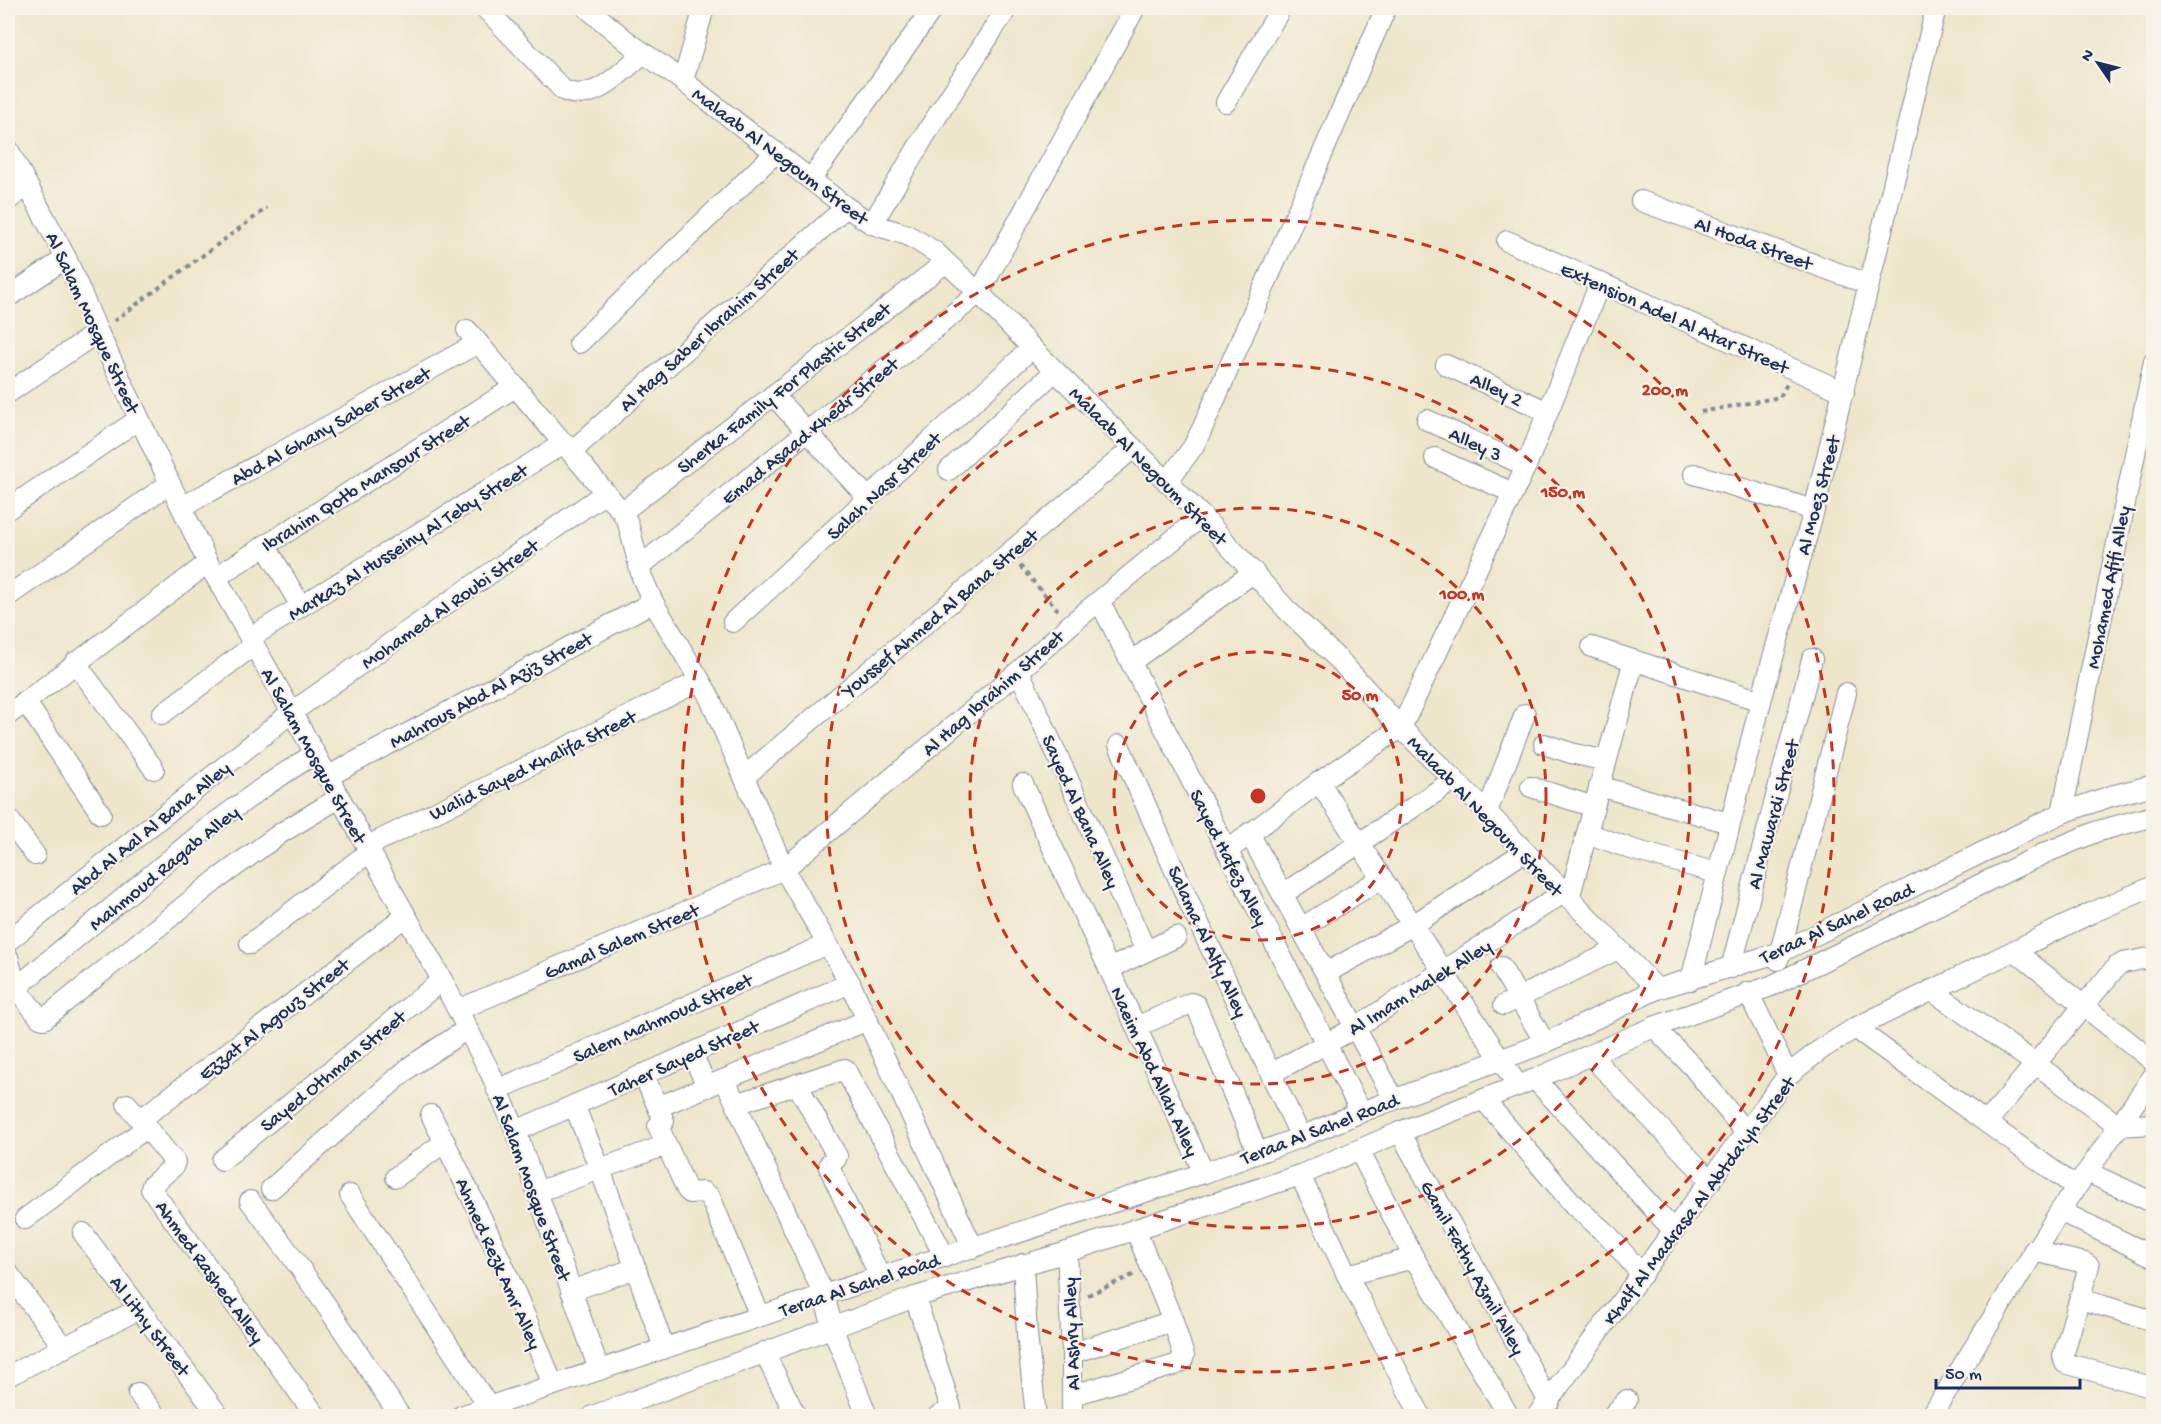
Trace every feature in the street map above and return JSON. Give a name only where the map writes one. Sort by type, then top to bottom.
[{"type":"street","points":[[485,8],[563,90],[573,95],[583,96],[596,91],[644,53]]},
{"type":"street","name":"Malaab Al Negoum Street","points":[[587,8],[846,207],[872,224],[907,235],[935,252],[1202,516],[1286,609],[1341,662],[1401,728],[1486,812],[1657,989]]},
{"type":"street","points":[[683,81],[704,8]]},
{"type":"street","points":[[811,179],[933,8]]},
{"type":"street","points":[[872,224],[930,127],[1007,8]]},
{"type":"street","points":[[1226,102],[1281,8]]},
{"type":"street","points":[[1167,482],[1187,456],[1203,427],[1386,8]]},
{"type":"street","name":"Al Moez Street","points":[[1691,980],[1729,823],[1844,392],[1868,284],[1936,8]]},
{"type":"street","points":[[979,293],[1130,9]]},
{"type":"street","name":"Al Salam Mosque Street","points":[[8,151],[66,258],[98,332],[212,570],[442,980],[497,1090],[516,1131],[599,1370]]},
{"type":"street","points":[[579,344],[776,152]]},
{"type":"street","points":[[8,200],[27,186]]},
{"type":"street","name":"Al Hoda Street","points":[[1641,201],[1868,284]]},
{"type":"street","name":"Al Hag Saber Ibrahim Street","points":[[567,448],[846,207]]},
{"type":"street","name":"Extension Adel Al Atar Street","points":[[1507,241],[1844,392]]},
{"type":"street","points":[[8,297],[66,258]]},
{"type":"street","name":"Sherka Family For Plastic Street","points":[[622,512],[945,263]]},
{"type":"street","points":[[1227,850],[1319,782],[1401,728],[1526,466],[1600,283]]},
{"type":"street","name":"Emad Asaad Khedr Street","points":[[639,567],[979,293]]},
{"type":"street","points":[[8,393],[98,332]]},
{"type":"street","name":"Abd Al Ghany Saber Street","points":[[182,507],[472,337],[515,387]]},
{"type":"street","name":"Salah Nasr Street","points":[[734,622],[1032,348]]},
{"type":"street","name":"Mohamed Afifi Alley","points":[[2062,813],[2154,361]]},
{"type":"street","name":"Alley 2","points":[[1446,365],[1548,412]]},
{"type":"street","points":[[949,470],[1055,371]]},
{"type":"street","points":[[515,387],[622,512],[628,523],[639,567],[653,602],[708,694],[784,869],[850,983],[973,1248]]},
{"type":"street","name":"Ibrahim Qotb Mansour Street","points":[[8,715],[75,662],[212,570],[265,546],[515,387]]},
{"type":"street","points":[[773,395],[868,498]]},
{"type":"street","points":[[8,509],[139,419]]},
{"type":"street","name":"Alley 3","points":[[1427,420],[1526,466]]},
{"type":"street","name":"Markaz Al Husseiny Al Teby Street","points":[[162,714],[301,606],[567,448]]},
{"type":"street","name":"Youssef Ahmed Al Bana Street","points":[[744,777],[1133,448]]},
{"type":"street","points":[[1435,458],[1513,494]]},
{"type":"street","points":[[1694,474],[1814,510]]},
{"type":"street","points":[[8,596],[169,483]]},
{"type":"street","name":"Mohamed Al Roubi Street","points":[[292,712],[605,493]]},
{"type":"street","name":"Al Hag Ibrahim Street","points":[[784,869],[1019,671],[1071,624],[1202,516]]},
{"type":"street","points":[[265,546],[301,606]]},
{"type":"street","points":[[1131,662],[1254,572]]},
{"type":"street","name":"Mahrous Abd Al Aziz Street","points":[[327,777],[653,602]]},
{"type":"street","name":"Sayed Hafez Alley","points":[[1100,602],[1361,1112]]},
{"type":"street","points":[[1592,647],[1761,701]]},
{"type":"street","name":"Al Mawardi Street","points":[[1731,968],[1812,659]]},
{"type":"street","points":[[1566,896],[1587,833],[1634,660]]},
{"type":"street","points":[[75,662],[154,769]]},
{"type":"street","name":"Sayed Al Bana Alley","points":[[1019,671],[1146,951]]},
{"type":"street","name":"Walid Sayed Khalifa Street","points":[[250,944],[368,850],[699,681]]},
{"type":"street","points":[[1771,986],[1846,693]]},
{"type":"street","points":[[25,701],[101,814]]},
{"type":"street","name":"Abd Al Aal Al Bana Alley","points":[[8,941],[292,712]]},
{"type":"street","points":[[1486,812],[1525,714]]},
{"type":"street","points":[[1544,744],[1606,761]]},
{"type":"street","name":"Salama Al Alfy Alley","points":[[1119,745],[1192,909],[1301,1137]]},
{"type":"street","name":"Mahmoud Ragab Alley","points":[[16,988],[233,809],[314,754]]},
{"type":"street","points":[[1282,894],[1454,780]]},
{"type":"street","points":[[1319,782],[1501,1059],[1674,1231]]},
{"type":"street","name":"Naeim Abd Allah Alley","points":[[1023,784],[1204,1173]]},
{"type":"street","name":"Teraa Al Sahel Road","points":[[461,1416],[824,1295],[1204,1173],[1301,1137],[1545,1043],[1657,989],[1781,952],[2062,813],[2111,796],[2154,785]]},
{"type":"street","points":[[1599,786],[1729,823]]},
{"type":"street","points":[[1531,787],[1594,807]]},
{"type":"street","points":[[8,957],[16,988],[40,1018],[44,1019],[215,881],[281,833],[339,798]]},
{"type":"street","name":"Teraa Al Sahel Road","points":[[593,1416],[624,1411],[764,1352],[833,1329],[915,1297],[1067,1252],[1300,1175],[1400,1132],[1527,1083],[1654,1027],[1748,992],[1771,986],[2054,849],[2098,831],[2154,816]]},
{"type":"street","points":[[8,818],[35,855]]},
{"type":"street","points":[[1249,833],[1395,1099]]},
{"type":"street","points":[[1587,833],[1634,850],[1717,873]]},
{"type":"street","points":[[1326,973],[1413,925],[1524,852]]},
{"type":"street","name":"Gamal Salem Street","points":[[458,1010],[784,869]]},
{"type":"street","points":[[1301,928],[1382,878]]},
{"type":"street","name":"Khalf Al Madrasa Al Abtda'yh Street","points":[[1543,1409],[1788,1075],[1820,1050],[1855,1028],[2091,913],[2154,886]]},
{"type":"street","name":"Al Imam Malek Alley","points":[[1272,1073],[1355,1028],[1566,896]]},
{"type":"street","name":"Ezzat Al Agouz Street","points":[[25,1219],[406,916]]},
{"type":"street","points":[[1109,969],[1176,937]]},
{"type":"street","name":"Salem Mahmoud Street","points":[[497,1090],[827,944]]},
{"type":"street","points":[[1511,1002],[1618,949]]},
{"type":"street","points":[[2015,951],[2154,1062]]},
{"type":"street","points":[[1987,1122],[2116,967],[2123,963],[2154,957]]},
{"type":"street","points":[[1501,967],[1511,1002],[1545,1043]]},
{"type":"street","name":"Sayed Othman Street","points":[[222,1160],[442,980]]},
{"type":"street","name":"Taher Sayed Street","points":[[516,1131],[850,983]]},
{"type":"street","points":[[1931,990],[2036,1064],[2118,1126],[2154,1124]]},
{"type":"street","points":[[1748,992],[1788,1075]]},
{"type":"street","points":[[1136,1027],[1191,1003],[1196,1005],[1257,1152]]},
{"type":"street","points":[[658,1107],[868,1020]]},
{"type":"street","points":[[1654,1027],[1692,1066],[1746,1133]]},
{"type":"street","points":[[1855,1028],[1987,1122],[2081,1179],[2154,1203]]},
{"type":"street","points":[[271,1189],[411,1066],[467,1029]]},
{"type":"street","points":[[692,1053],[736,1104],[824,1295],[833,1329],[867,1416]]},
{"type":"street","points":[[1590,1056],[1711,1181]]},
{"type":"street","points":[[736,1104],[845,1069],[945,1257]]},
{"type":"street","points":[[643,1074],[664,1122],[658,1126],[687,1190],[692,1193],[704,1192],[710,1197],[760,1316]]},
{"type":"street","points":[[1931,1416],[2033,1251],[2154,1075]]},
{"type":"street","points":[[797,1084],[837,1156],[829,1167],[880,1277]]},
{"type":"street","points":[[1484,1100],[1574,1205],[1609,1236],[1642,1275]]},
{"type":"street","name":"Ahmed Rashed Alley","points":[[127,1104],[175,1164],[152,1185],[151,1189],[316,1416]]},
{"type":"street","points":[[574,1105],[600,1169],[664,1348]]},
{"type":"street","name":"Ahmed Rezk Amr Alley","points":[[431,1115],[521,1303],[553,1385]]},
{"type":"street","name":"Gamil Fathy Azmil Alley","points":[[1400,1132],[1543,1409]]},
{"type":"street","points":[[396,1177],[445,1142]]},
{"type":"street","points":[[537,1192],[666,1145]]},
{"type":"street","points":[[1359,1150],[1414,1258],[1509,1416]]},
{"type":"street","points":[[1300,1175],[1347,1275],[1421,1416]]},
{"type":"street","points":[[350,1195],[489,1407]]},
{"type":"street","points":[[250,1201],[337,1319],[400,1416]]},
{"type":"street","points":[[2060,1211],[2154,1257]]},
{"type":"street","points":[[1073,1395],[1182,1361],[1184,1352],[1135,1229]]},
{"type":"street","name":"Al Lithy Street","points":[[83,1233],[219,1416]]},
{"type":"street","points":[[2033,1251],[2088,1265],[2089,1268],[2063,1356],[2065,1363],[2154,1388]]},
{"type":"street","name":"Al Ashry Alley","points":[[1067,1252],[1072,1353],[1072,1416]]},
{"type":"street","points":[[1347,1275],[1414,1258]]},
{"type":"street","points":[[1023,1264],[1028,1344],[1036,1416]]},
{"type":"street","points":[[571,1291],[636,1268]]},
{"type":"street","points":[[8,1273],[64,1348]]},
{"type":"street","points":[[915,1297],[944,1412]]},
{"type":"street","points":[[2080,1299],[2154,1321]]},
{"type":"street","points":[[8,1376],[139,1309]]},
{"type":"street","points":[[1072,1353],[1173,1322]]},
{"type":"street","points":[[764,1352],[796,1416]]},
{"type":"street","points":[[138,1393],[156,1416]]},
{"type":"street","points":[[1612,1416],[1627,1400]]},
{"type":"path","points":[[98,332],[267,208]]},
{"type":"path","points":[[1701,412],[1780,398],[1794,370]]},
{"type":"path","points":[[1008,553],[1071,624]]},
{"type":"path","points":[[1070,1303],[1151,1268]]}]
